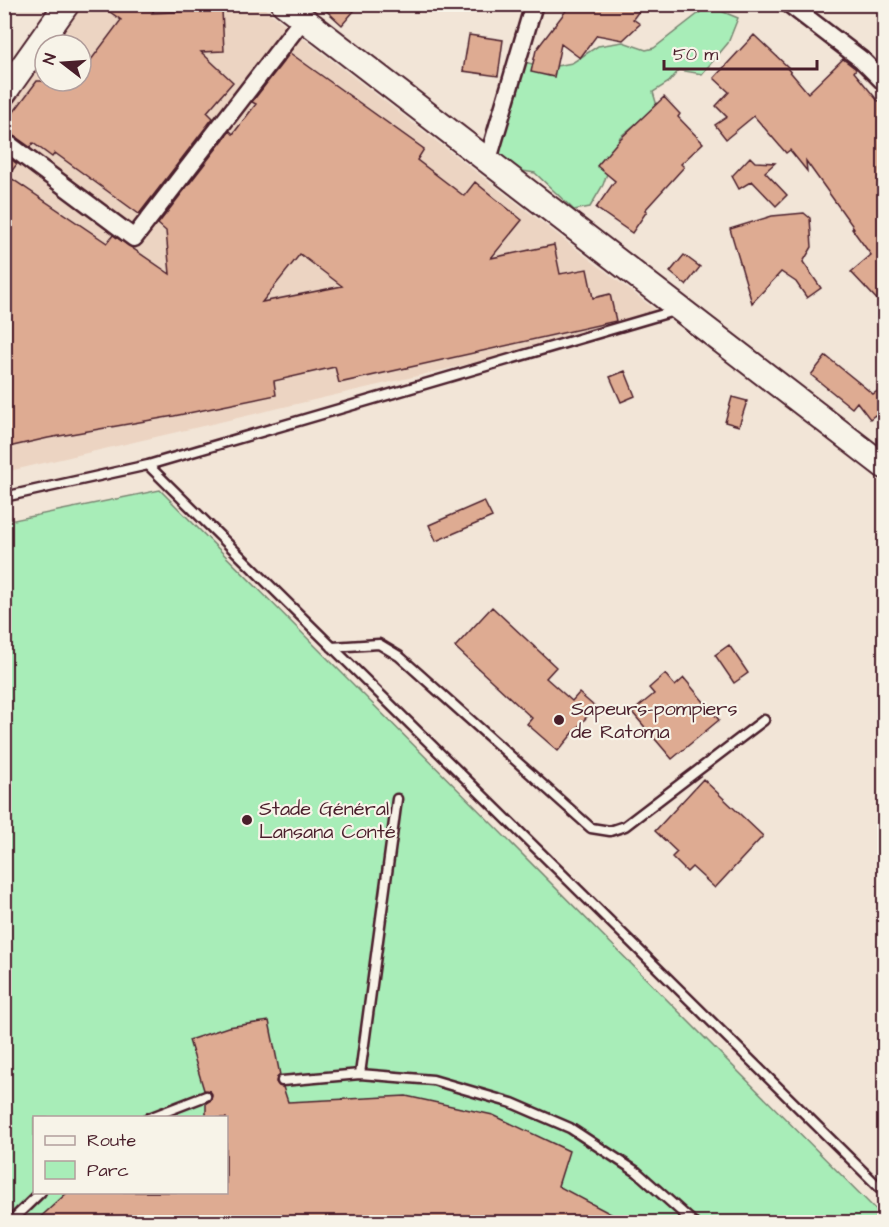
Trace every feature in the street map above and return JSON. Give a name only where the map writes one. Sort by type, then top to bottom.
[{"type":"street","points":[[4,93],[67,4]]},
{"type":"street","points":[[487,163],[534,4]]},
{"type":"street","points":[[789,4],[862,60],[885,82]]},
{"type":"street","points":[[4,141],[134,238],[293,12],[885,466]]},
{"type":"lane","points":[[4,497],[148,465],[679,309]]},
{"type":"lane","points":[[148,465],[885,1192]]},
{"type":"lane","points":[[332,647],[379,644],[399,656],[591,828],[610,831],[625,826],[764,720]]},
{"type":"lane","points":[[360,1074],[397,799]]},
{"type":"lane","points":[[282,1082],[360,1074],[433,1080],[512,1103],[561,1124],[637,1172],[693,1222]]},
{"type":"lane","points":[[154,1116],[206,1096]]},
{"type":"lane","points":[[10,1222],[39,1194]]},
{"type":"shaded area","points":[[83,5],[260,5],[666,318],[5,472],[5,113],[33,74],[33,93],[93,93],[93,33],[63,33]]},
{"type":"green space","points":[[703,10],[721,11],[738,18],[728,43],[702,74],[679,70],[669,82],[653,92],[657,106],[620,137],[603,185],[590,207],[574,210],[535,173],[510,169],[491,139],[518,60],[546,68],[572,63],[598,46],[623,42],[646,50],[654,48]]},
{"type":"green space","name":"Stade Général Lansana Conté","points":[[160,490],[884,1218],[884,1222],[5,1222],[4,522]]},
{"type":"building","points":[[99,4],[158,4],[152,13],[222,10],[224,51],[201,52],[233,82],[207,112],[213,118],[139,214],[55,153],[52,157],[33,143],[30,147],[4,131],[4,125],[33,86],[33,93],[93,93],[93,57],[121,20]]},
{"type":"building","points":[[319,4],[360,4],[342,25]]},
{"type":"building","points":[[571,4],[644,4],[633,19],[640,24],[623,40],[597,35],[580,58],[561,44],[554,77],[531,72],[536,50]]},
{"type":"building","points":[[469,35],[503,40],[498,76],[463,71]]},
{"type":"building","points":[[754,35],[788,67],[808,93],[843,59],[856,69],[854,72],[878,101],[885,96],[885,308],[851,272],[871,255],[806,161],[807,171],[790,150],[786,153],[754,116],[726,139],[715,125],[727,117],[716,106],[729,92],[714,78]]},
{"type":"building","points":[[290,53],[424,149],[417,160],[464,196],[475,182],[522,220],[491,258],[554,245],[560,274],[587,269],[593,298],[610,294],[616,321],[339,383],[335,367],[274,381],[276,395],[4,448],[4,154],[17,164],[8,176],[107,243],[113,235],[170,274],[166,231],[158,224],[230,131],[233,134],[256,104],[252,102]],"holes":[[[300,254],[342,286],[262,302]]]},
{"type":"building","points":[[664,97],[680,114],[678,117],[703,143],[681,164],[684,167],[645,210],[647,211],[632,233],[596,208],[615,181],[597,166],[620,139]]},
{"type":"building","points":[[750,157],[755,162],[775,163],[765,172],[787,195],[776,206],[752,181],[739,189],[732,176]]},
{"type":"building","points":[[804,213],[810,218],[812,247],[803,262],[821,288],[807,298],[796,282],[781,272],[752,303],[730,229],[772,216]]},
{"type":"building","points":[[684,255],[700,267],[686,285],[670,272]]},
{"type":"building","points":[[826,356],[873,394],[885,386],[885,425],[875,415],[870,419],[857,402],[852,408],[811,375]]},
{"type":"building","points":[[625,371],[635,396],[621,402],[610,377]]},
{"type":"building","points":[[732,397],[747,401],[739,426],[725,422]]},
{"type":"building","points":[[484,501],[492,517],[436,541],[429,525]]},
{"type":"building","points":[[492,607],[556,667],[546,678],[572,701],[579,693],[595,707],[558,751],[527,724],[532,718],[455,647]]},
{"type":"building","points":[[729,645],[748,673],[734,683],[715,655]]},
{"type":"building","points":[[665,674],[675,686],[684,678],[719,720],[672,759],[632,712],[654,694],[649,688]]},
{"type":"building","points":[[703,779],[763,836],[715,888],[692,867],[687,872],[672,857],[677,852],[655,831]]},
{"type":"building","points":[[269,1021],[280,1075],[276,1082],[283,1087],[288,1102],[406,1096],[493,1115],[569,1151],[558,1186],[626,1222],[35,1222],[66,1194],[228,1194],[228,1116],[206,1116],[206,1103],[211,1100],[212,1094],[204,1090],[189,1040],[228,1027]]},
{"type":"place","name":"Sapeurs-pompiers de Ratoma","points":[[559,720]]},
{"type":"place","name":"Stade Général Lansana Conté","points":[[247,820]]}]
